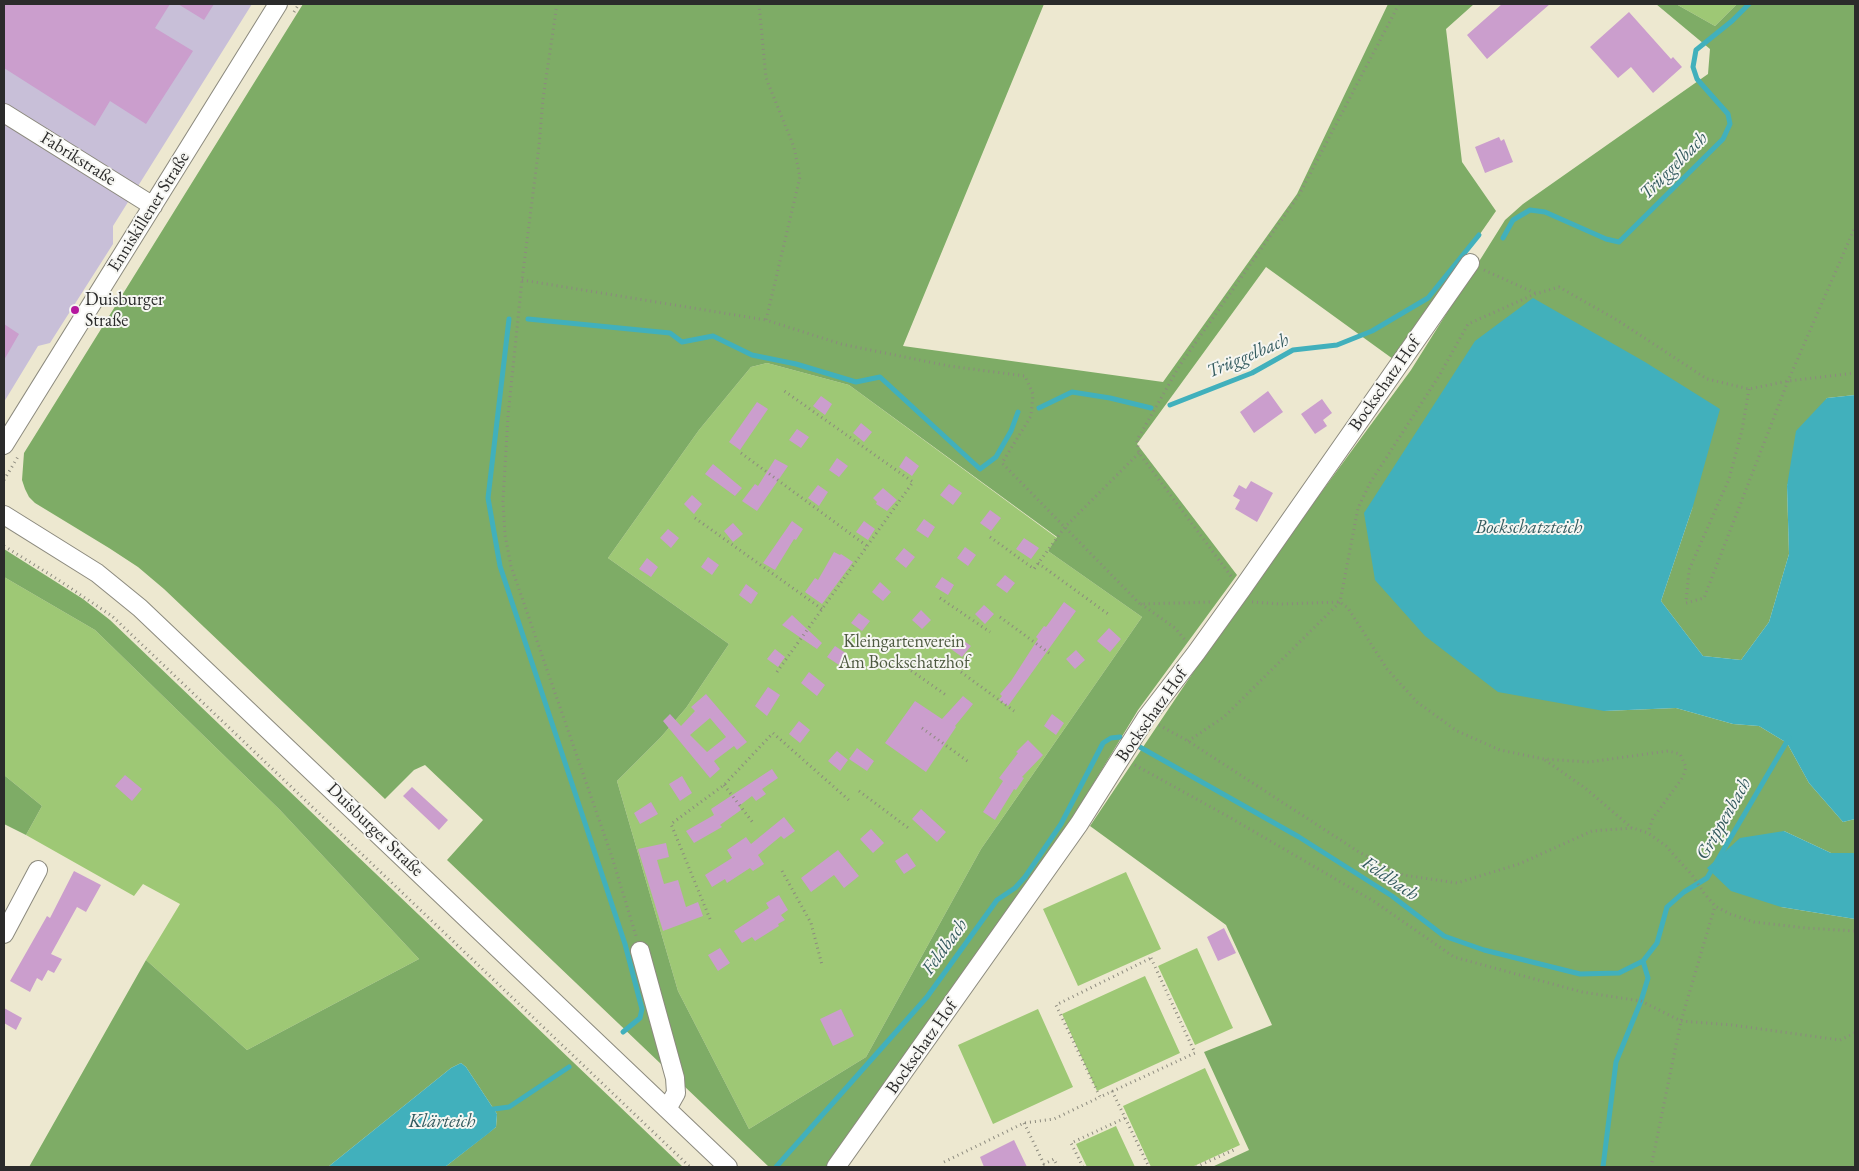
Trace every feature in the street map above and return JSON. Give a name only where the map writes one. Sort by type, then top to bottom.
[{"type":"street","name":"Enniskillener Straße","points":[[4,446],[278,4]]},
{"type":"street","name":"Fabrikstraße","points":[[4,113],[153,206]]},
{"type":"street","name":"Bockschatz Hof","points":[[836,1167],[1079,824],[1146,718],[1196,653],[1470,263]]},
{"type":"street","name":"Duisburger Straße","points":[[4,516],[97,572],[140,608],[728,1167]]},
{"type":"street","points":[[4,934],[38,870]]},
{"type":"street","points":[[640,951],[675,1078],[676,1093],[667,1109]]},
{"type":"path","points":[[557,4],[543,98],[539,146],[522,280],[507,426],[502,501],[505,535],[511,566],[614,866],[640,951]]},
{"type":"path","points":[[759,4],[766,78],[794,147],[800,177],[766,320]]},
{"type":"path","points":[[1237,595],[1139,453],[1137,440],[1180,365],[1299,195],[1399,4]]},
{"type":"path","points":[[1749,389],[1742,430],[1729,479],[1689,570],[1686,603],[1704,598],[1788,381],[1855,227]]},
{"type":"path","points":[[1470,263],[1535,294]]},
{"type":"path","points":[[522,280],[766,320],[841,344],[949,366],[1025,376],[1032,394],[1031,416],[1002,463],[1140,604],[1175,628],[1196,653]]},
{"type":"path","points":[[1188,741],[1224,717],[1340,602],[1358,508],[1370,483],[1439,376],[1468,324],[1535,294],[1559,287],[1617,320],[1707,379],[1749,389],[1788,381],[1855,373]]},
{"type":"path","points":[[777,672],[913,482],[783,390]]},
{"type":"path","points":[[741,453],[868,546]]},
{"type":"path","points":[[990,537],[1034,569],[1065,527],[1139,453]]},
{"type":"path","points":[[4,480],[18,457]]},
{"type":"path","points":[[695,518],[822,609]]},
{"type":"path","points":[[4,546],[112,616],[690,1167]]},
{"type":"path","points":[[1038,563],[1108,614]]},
{"type":"path","points":[[1140,604],[1237,595],[1282,604],[1340,602],[1348,608],[1387,668],[1417,702],[1457,731],[1492,747],[1544,759],[1589,762],[1668,751],[1680,754],[1686,767],[1683,777],[1653,818],[1648,833]]},
{"type":"path","points":[[940,598],[990,632]]},
{"type":"path","points":[[1000,616],[1049,653]]},
{"type":"path","points":[[904,665],[946,695]]},
{"type":"path","points":[[961,672],[1014,711]]},
{"type":"path","points":[[1146,718],[1188,741],[1359,852],[1403,875],[1457,883],[1519,864],[1592,831],[1633,828]]},
{"type":"path","points":[[922,728],[970,763]]},
{"type":"path","points":[[710,919],[671,824],[724,785],[772,733],[851,802]]},
{"type":"path","points":[[1122,757],[1375,902],[1454,958],[1582,992],[1641,1001],[1681,1021],[1732,1025],[1840,1040],[1855,1033]]},
{"type":"path","points":[[1544,759],[1585,788],[1633,828],[1648,833],[1666,846],[1715,906],[1730,914],[1754,922],[1855,932]]},
{"type":"path","points":[[724,785],[754,824]]},
{"type":"path","points":[[859,791],[911,830]]},
{"type":"path","points":[[782,871],[811,923],[822,966]]},
{"type":"path","points":[[1651,1167],[1681,1021],[1715,906]]},
{"type":"path","points":[[944,1162],[1024,1123],[1054,1120],[1195,1053],[1151,958],[1056,1005],[1100,1097]]},
{"type":"path","points":[[1112,1091],[1149,1167]]},
{"type":"path","points":[[1082,1167],[1071,1143],[1125,1118]]},
{"type":"path","points":[[1024,1123],[1044,1164],[1054,1159],[1058,1167]]},
{"type":"path","points":[[1196,1167],[1236,1149]]},
{"type":"shaded area","points":[[4,4],[252,4],[113,226],[113,244],[50,343],[38,346],[4,402]]},
{"type":"green space","points":[[303,4],[1044,4],[903,346],[1163,382],[1297,194],[1388,4],[1474,4],[1446,29],[1462,162],[1496,211],[1393,359],[1266,267],[1137,444],[1237,575],[1138,710],[1072,819],[826,1167],[769,1167],[447,860],[483,820],[425,765],[414,770],[385,799],[164,589],[138,567],[35,503],[29,497],[22,480],[24,453]],"holes":[[[767,363],[849,385],[1057,537],[1048,551],[1142,617],[981,849],[866,1057],[749,1129],[678,991],[617,781],[661,737],[686,708],[729,644],[608,558],[699,430],[751,367]]]},
{"type":"green space","points":[[1656,4],[1676,4],[1715,26],[1737,4],[1855,4],[1855,395],[1827,398],[1787,486],[1789,554],[1769,622],[1741,660],[1703,656],[1661,601],[1693,506],[1604,711],[1676,708],[1733,724],[1759,726],[1787,743],[1809,783],[1843,822],[1855,819],[1855,853],[1831,853],[1784,831],[1781,907],[1855,919],[1855,1167],[1212,1167],[1249,1150],[1204,1052],[1272,1025],[1226,925],[1090,826],[1237,607],[1411,370],[1505,220],[1523,204],[1708,74],[1710,49]]},
{"type":"green space","points":[[1676,4],[1737,4],[1715,26]]},
{"type":"green space","name":"Kleingartenverein Am Bockschatzhof","points":[[767,363],[849,385],[1057,538],[1048,551],[1142,617],[981,849],[866,1057],[749,1129],[678,991],[617,781],[661,737],[686,708],[729,644],[608,558],[699,430],[751,367]]},
{"type":"green space","points":[[4,549],[83,599],[110,620],[683,1167],[445,1167],[496,1127],[497,1114],[466,1067],[461,1063],[451,1068],[328,1167],[29,1167],[146,960],[247,1050],[419,959],[280,810],[95,630],[4,577]]},
{"type":"green space","points":[[4,577],[95,630],[280,810],[419,959],[247,1050],[146,960],[180,904],[143,884],[134,896],[26,835],[42,806],[4,775]]},
{"type":"green space","points":[[4,775],[42,806],[26,835],[4,824]]},
{"type":"green space","points":[[1126,872],[1161,949],[1078,986],[1043,909]]},
{"type":"green space","points":[[1197,948],[1233,1028],[1195,1045],[1158,966]]},
{"type":"green space","points":[[1145,976],[1180,1053],[1097,1091],[1062,1014]]},
{"type":"green space","points":[[1038,1009],[1073,1087],[993,1124],[958,1045]]},
{"type":"green space","points":[[1205,1068],[1240,1145],[1192,1167],[1151,1167],[1123,1106]]},
{"type":"green space","points":[[1116,1126],[1135,1167],[1087,1167],[1076,1144]]},
{"type":"water","name":"Bockschatzteich","points":[[1533,298],[1645,362],[1720,409],[1693,506],[1661,601],[1703,656],[1741,660],[1769,622],[1789,554],[1787,486],[1796,431],[1827,398],[1855,395],[1855,819],[1843,822],[1809,783],[1787,743],[1759,726],[1733,724],[1676,708],[1604,711],[1498,692],[1425,636],[1375,580],[1364,513],[1475,341]]},
{"type":"water","points":[[1784,831],[1831,853],[1855,853],[1855,919],[1781,907],[1731,891],[1707,868],[1740,838]]},
{"type":"water","name":"Klärteich","points":[[461,1063],[466,1067],[497,1114],[496,1127],[489,1133],[445,1167],[328,1167],[451,1068]]},
{"type":"building","points":[[4,4],[170,4],[155,28],[193,51],[146,124],[110,101],[95,126],[4,68]]},
{"type":"building","points":[[178,4],[214,4],[204,20]]},
{"type":"building","points":[[1502,4],[1550,4],[1487,59],[1467,35]]},
{"type":"building","points":[[1629,12],[1671,59],[1673,57],[1682,67],[1653,93],[1631,67],[1618,78],[1590,47]]},
{"type":"building","points":[[1499,137],[1501,141],[1504,139],[1513,162],[1485,173],[1475,147]]},
{"type":"building","points":[[4,324],[19,334],[4,360]]},
{"type":"building","points":[[1268,391],[1283,412],[1254,433],[1240,412]]},
{"type":"building","points":[[821,396],[832,404],[825,415],[813,406]]},
{"type":"building","points":[[1322,399],[1332,413],[1323,420],[1327,426],[1315,434],[1301,414]]},
{"type":"building","points":[[757,402],[768,409],[740,450],[729,442]]},
{"type":"building","points":[[861,423],[872,432],[864,442],[853,433]]},
{"type":"building","points":[[797,429],[809,437],[801,448],[789,440]]},
{"type":"building","points":[[906,456],[919,466],[912,476],[899,467]]},
{"type":"building","points":[[837,458],[848,466],[839,477],[829,470]]},
{"type":"building","points":[[775,459],[788,466],[757,511],[742,501],[755,484],[758,486]]},
{"type":"building","points":[[713,464],[742,488],[735,496],[705,474]]},
{"type":"building","points":[[1251,481],[1273,493],[1257,522],[1235,509],[1240,500],[1233,496],[1239,485],[1246,489]]},
{"type":"building","points":[[949,484],[962,493],[953,505],[940,495]]},
{"type":"building","points":[[818,485],[828,492],[819,506],[808,498]]},
{"type":"building","points":[[883,488],[897,500],[887,511],[876,504],[877,502],[873,498]]},
{"type":"building","points":[[692,495],[702,504],[694,514],[684,504]]},
{"type":"building","points":[[990,510],[1001,518],[991,531],[980,523]]},
{"type":"building","points":[[924,519],[935,527],[928,538],[916,530]]},
{"type":"building","points":[[792,521],[803,529],[796,540],[794,539],[775,570],[763,563]]},
{"type":"building","points":[[864,521],[875,529],[868,540],[856,532]]},
{"type":"building","points":[[733,523],[743,534],[733,542],[724,531]]},
{"type":"building","points":[[668,529],[679,538],[671,548],[660,538]]},
{"type":"building","points":[[1024,538],[1039,548],[1031,559],[1016,549]]},
{"type":"building","points":[[965,547],[976,555],[968,566],[957,558]]},
{"type":"building","points":[[904,548],[915,557],[906,568],[895,559]]},
{"type":"building","points":[[834,552],[853,562],[822,604],[805,592],[815,578],[818,580]]},
{"type":"building","points":[[708,557],[719,565],[712,575],[701,567]]},
{"type":"building","points":[[647,558],[658,567],[651,577],[639,569]]},
{"type":"building","points":[[1005,575],[1015,583],[1007,593],[996,585]]},
{"type":"building","points":[[942,577],[954,585],[948,595],[935,587]]},
{"type":"building","points":[[880,582],[891,592],[883,601],[872,592]]},
{"type":"building","points":[[746,584],[758,593],[751,604],[739,595]]},
{"type":"building","points":[[1064,602],[1076,611],[1008,706],[999,700],[1002,696],[1000,694],[1011,681],[1038,639],[1036,637],[1044,626],[1046,627]]},
{"type":"building","points":[[984,605],[994,614],[985,624],[975,614]]},
{"type":"building","points":[[921,610],[931,620],[922,629],[912,620]]},
{"type":"building","points":[[859,613],[870,621],[862,631],[851,623]]},
{"type":"building","points":[[792,615],[822,643],[817,649],[782,625]]},
{"type":"building","points":[[1109,628],[1121,639],[1110,652],[1097,641]]},
{"type":"building","points":[[960,638],[971,646],[962,657],[951,649]]},
{"type":"building","points":[[835,646],[847,654],[839,665],[827,657]]},
{"type":"building","points":[[775,649],[785,657],[778,667],[767,659]]},
{"type":"building","points":[[1076,650],[1085,660],[1075,669],[1066,659]]},
{"type":"building","points":[[809,672],[825,685],[817,696],[801,683]]},
{"type":"building","points":[[768,687],[780,695],[767,716],[755,706]]},
{"type":"building","points":[[706,694],[747,742],[737,750],[734,746],[714,761],[720,769],[710,778],[663,721],[670,714],[681,726],[695,711],[691,707]],"holes":[[[710,718],[726,737],[707,752],[690,735]]]},
{"type":"building","points":[[963,696],[973,704],[955,726],[926,772],[885,743],[915,701],[942,719]]},
{"type":"building","points":[[1052,714],[1064,723],[1056,735],[1044,726]]},
{"type":"building","points":[[799,721],[810,730],[800,743],[789,734]]},
{"type":"building","points":[[1028,740],[1043,755],[1022,777],[1024,778],[1016,790],[1014,789],[995,820],[983,812],[1003,781],[999,778],[1018,753],[1016,752]]},
{"type":"building","points":[[857,748],[874,761],[867,771],[849,759]]},
{"type":"building","points":[[837,751],[848,760],[840,771],[828,761]]},
{"type":"building","points":[[772,769],[778,778],[762,789],[766,794],[756,801],[752,796],[739,806],[741,810],[720,825],[722,827],[694,843],[686,831],[714,815],[711,809]]},
{"type":"building","points":[[125,775],[142,789],[132,801],[115,786]]},
{"type":"building","points":[[682,776],[692,793],[680,801],[669,784]]},
{"type":"building","points":[[412,787],[448,820],[439,830],[403,796]]},
{"type":"building","points":[[651,802],[658,814],[640,824],[634,813]]},
{"type":"building","points":[[921,809],[946,832],[937,842],[912,819]]},
{"type":"building","points":[[784,817],[795,831],[784,839],[781,836],[758,855],[764,864],[753,871],[750,868],[727,883],[725,879],[712,887],[705,875],[732,858],[727,850],[746,837],[751,844]]},
{"type":"building","points":[[871,829],[884,843],[873,853],[860,839]]},
{"type":"building","points":[[666,843],[669,857],[657,860],[664,884],[678,880],[686,907],[698,902],[703,916],[663,931],[638,849]]},
{"type":"building","points":[[838,850],[859,876],[844,888],[834,875],[811,892],[801,878]]},
{"type":"building","points":[[907,853],[916,866],[904,874],[895,861]]},
{"type":"building","points":[[74,871],[101,885],[86,912],[77,907],[51,954],[62,959],[54,973],[48,970],[42,981],[37,978],[30,992],[10,981],[47,916],[50,918]]},
{"type":"building","points":[[779,895],[788,910],[781,915],[785,920],[755,941],[752,937],[742,943],[734,931],[769,908],[766,903]]},
{"type":"building","points":[[1224,928],[1236,953],[1218,961],[1207,937]]},
{"type":"building","points":[[720,948],[730,963],[718,971],[708,955]]},
{"type":"building","points":[[4,1008],[22,1018],[16,1030],[4,1023]]},
{"type":"building","points":[[841,1009],[854,1036],[833,1046],[820,1019]]},
{"type":"building","points":[[1014,1140],[1027,1167],[984,1167],[980,1157]]},
{"type":"waterway","name":"Trüggelbach","points":[[1503,238],[1513,220],[1530,210],[1545,212],[1606,239],[1619,242],[1723,139],[1730,124],[1728,114],[1697,79],[1693,67],[1696,50],[1732,21],[1749,4]]},
{"type":"waterway","name":"Trüggelbach","points":[[1170,405],[1252,373],[1293,350],[1337,345],[1372,331],[1428,298],[1479,235]]},
{"type":"waterway","points":[[509,319],[488,498],[500,566],[625,944],[642,1009],[640,1018],[623,1032]]},
{"type":"waterway","points":[[528,319],[670,333],[682,342],[713,336],[752,355],[796,364],[856,382],[880,377],[980,469],[996,457],[1011,431],[1018,412]]},
{"type":"waterway","points":[[1039,408],[1072,392],[1110,398],[1151,408]]},
{"type":"waterway","name":"Feldbach","points":[[776,1167],[927,997],[997,900],[1015,888],[1025,877],[1061,824],[1103,743],[1111,738],[1120,737]]},
{"type":"waterway","name":"Feldbach","points":[[1138,746],[1299,837],[1392,896],[1444,936],[1484,950],[1580,974],[1619,973],[1643,961],[1657,943],[1667,907],[1684,892],[1707,878],[1789,738]]},
{"type":"waterway","name":"Grippenbach","points":[[1603,1167],[1616,1062],[1641,1001],[1648,978],[1643,961]]},
{"type":"waterway","points":[[494,1109],[509,1107],[569,1067]]},
{"type":"place","name":"Duisburger Straße","points":[[75,310]]}]
